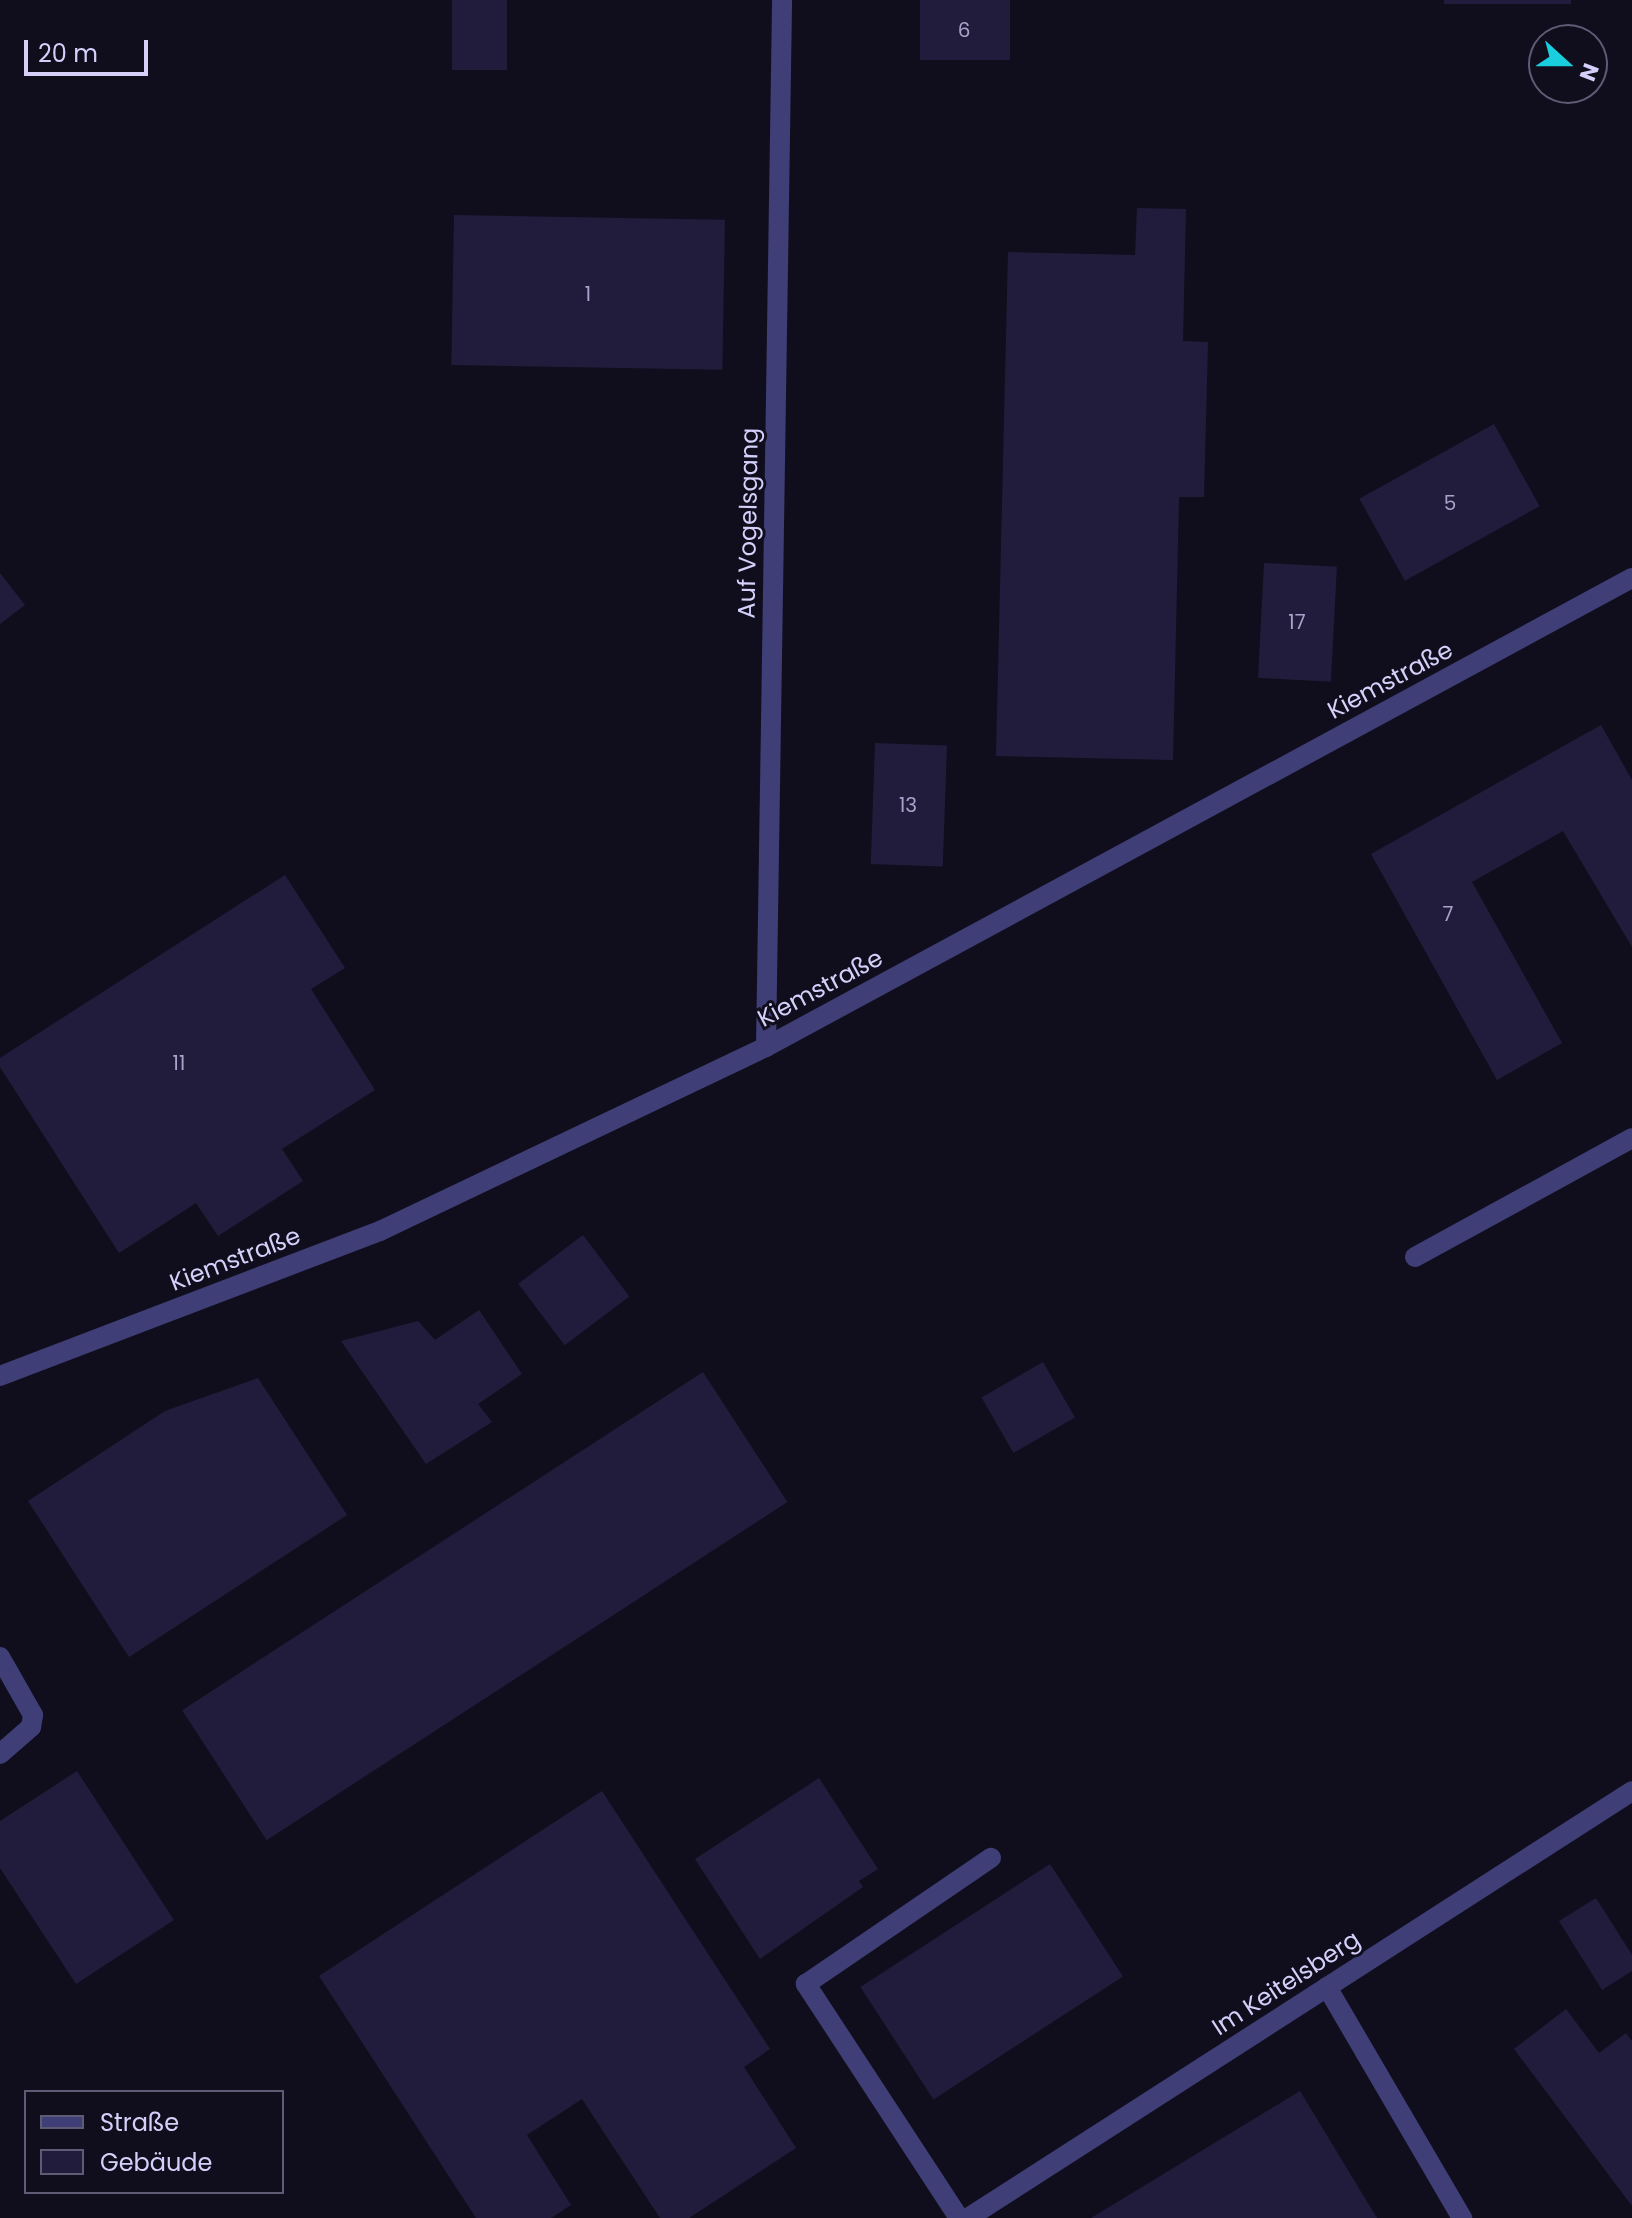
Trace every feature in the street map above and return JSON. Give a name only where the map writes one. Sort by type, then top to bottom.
[{"type":"street","name":"Auf Vogelsgang","points":[[766,1047],[782,0]]},
{"type":"street","name":"Kiemstraße","points":[[0,1376],[380,1231],[766,1047],[1632,578]]},
{"type":"street","points":[[1415,1257],[1632,1138]]},
{"type":"street","points":[[0,1657],[33,1715],[31,1727],[0,1754]]},
{"type":"street","name":"Im Keitelsberg","points":[[968,2218],[1632,1791]]},
{"type":"street","points":[[959,2218],[806,1984],[991,1858]]},
{"type":"street","points":[[1327,1987],[1462,2218]]},
{"type":"building","points":[[452,0],[507,0],[507,70],[452,70]]},
{"type":"building","points":[[920,0],[1010,0],[1010,60],[920,60]]},
{"type":"building","points":[[1444,0],[1571,0],[1571,4],[1444,4]]},
{"type":"building","points":[[1137,208],[1186,209],[1183,341],[1208,342],[1204,497],[1179,497],[1173,760],[996,756],[1008,252],[1135,255]]},
{"type":"building","points":[[454,215],[725,220],[722,370],[451,365]]},
{"type":"building","points":[[1494,424],[1540,506],[1405,581],[1359,499]]},
{"type":"building","points":[[1264,563],[1337,567],[1331,682],[1258,678]]},
{"type":"building","points":[[0,573],[25,605],[0,624]]},
{"type":"building","points":[[1601,725],[1632,780],[1632,947],[1563,831],[1472,882],[1562,1043],[1497,1080],[1371,854]]},
{"type":"building","points":[[875,743],[947,746],[943,866],[871,864]]},
{"type":"building","points":[[285,875],[345,968],[311,989],[375,1090],[282,1149],[303,1181],[218,1236],[196,1203],[119,1253],[0,1067],[0,1058]]},
{"type":"building","points":[[583,1235],[629,1296],[565,1345],[518,1284]]},
{"type":"building","points":[[479,1310],[522,1374],[478,1404],[492,1422],[426,1464],[341,1341],[418,1321],[435,1340]]},
{"type":"building","points":[[1043,1362],[1075,1417],[1014,1453],[982,1398]]},
{"type":"building","points":[[703,1372],[787,1502],[267,1840],[182,1710]]},
{"type":"building","points":[[258,1378],[347,1515],[129,1657],[28,1501],[165,1411]]},
{"type":"building","points":[[77,1771],[174,1920],[76,1984],[0,1868],[0,1821]]},
{"type":"building","points":[[819,1778],[878,1869],[859,1881],[863,1887],[760,1959],[695,1859]]},
{"type":"building","points":[[602,1791],[770,2049],[744,2067],[796,2148],[689,2218],[660,2218],[582,2099],[527,2135],[571,2205],[551,2218],[476,2218],[319,1976]]},
{"type":"building","points":[[1050,1864],[1123,1976],[933,2099],[860,1987]]},
{"type":"building","points":[[1596,1898],[1632,1955],[1632,1971],[1602,1990],[1559,1921]]},
{"type":"building","points":[[1566,2009],[1599,2053],[1626,2033],[1632,2041],[1632,2206],[1514,2049]]},
{"type":"building","points":[[1300,2091],[1377,2218],[1091,2218]]}]
